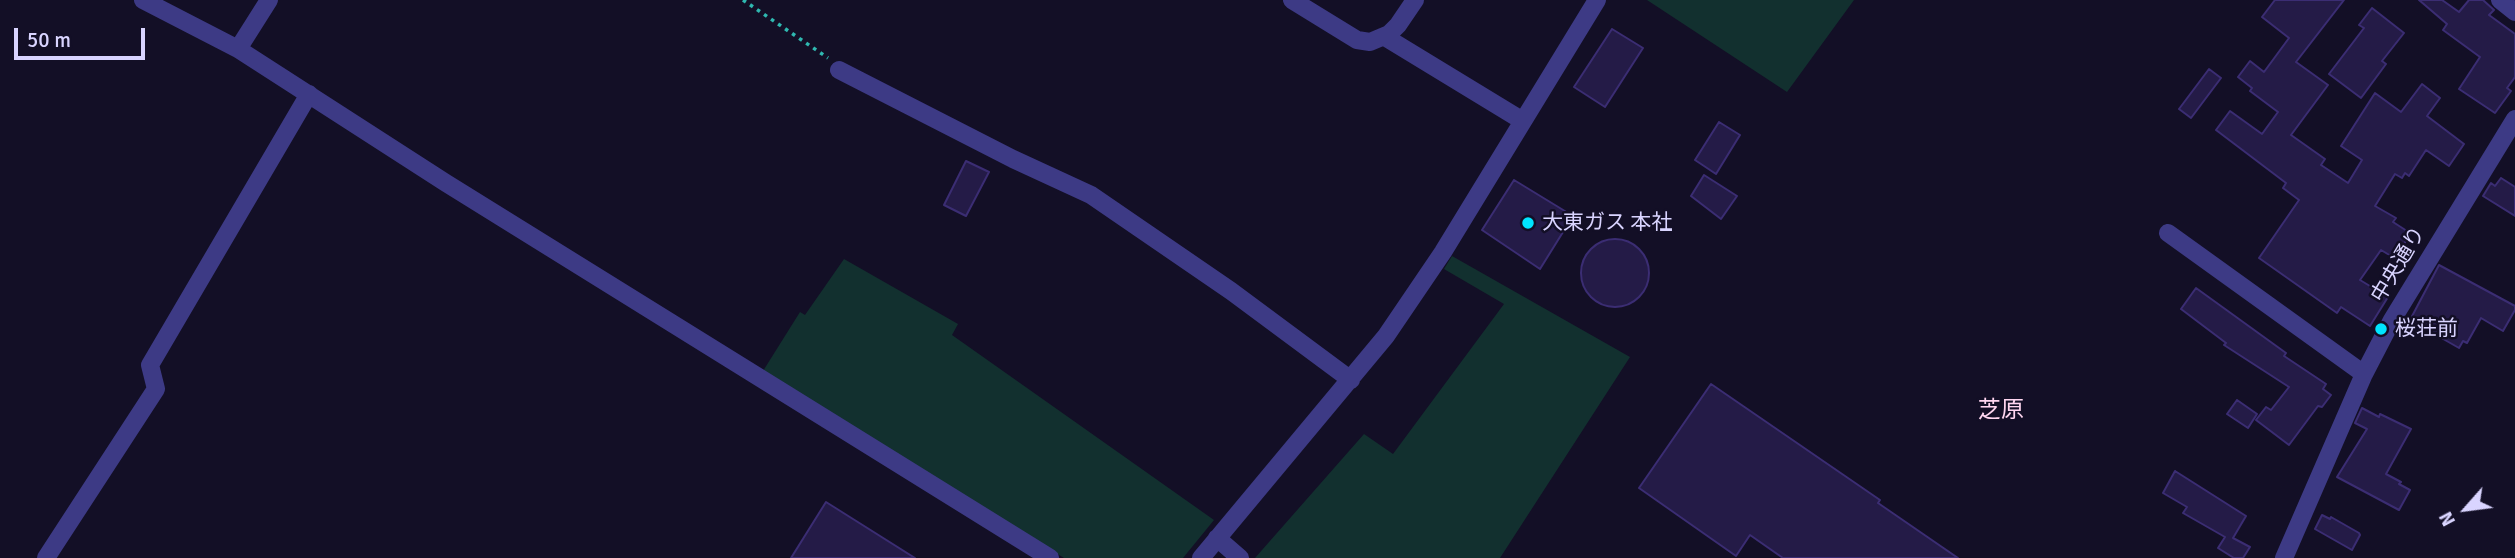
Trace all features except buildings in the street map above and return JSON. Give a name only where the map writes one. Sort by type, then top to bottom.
[{"type":"street","points":[[143,0],[238,49],[446,183],[1050,558]]},
{"type":"street","points":[[238,49],[269,0]]},
{"type":"street","points":[[1292,0],[1357,40],[1370,42],[1385,37],[1398,25],[1415,0]]},
{"type":"street","points":[[1201,558],[1386,336],[1443,252],[1597,0]]},
{"type":"street","points":[[2500,0],[2515,12]]},
{"type":"street","points":[[1385,37],[1523,121]]},
{"type":"street","points":[[839,70],[1013,159],[1091,195],[1231,290],[1351,380]]},
{"type":"street","points":[[46,558],[156,389],[150,365],[309,94]]},
{"type":"street","name":"中央通り","points":[[2284,558],[2364,374],[2392,320],[2515,119]]},
{"type":"street","points":[[2168,233],[2364,374]]},
{"type":"street","points":[[1217,538],[1240,558]]},
{"type":"path","points":[[743,0],[823,53],[839,70]]},
{"type":"green space","points":[[1647,0],[1854,0],[1787,92]]},
{"type":"green space","points":[[1452,256],[1630,357],[1500,558],[1255,558],[1364,434],[1393,454],[1504,304],[1444,269]]},
{"type":"green space","points":[[844,259],[958,324],[952,335],[1214,520],[1183,558],[1064,558],[763,371],[800,312],[805,315]]},
{"type":"place","name":"大東ガス 本社","points":[[1528,223]]},
{"type":"place","name":"桜荘前","points":[[2381,329]]},
{"type":"district","name":"芝原","points":[[2001,411]]}]
